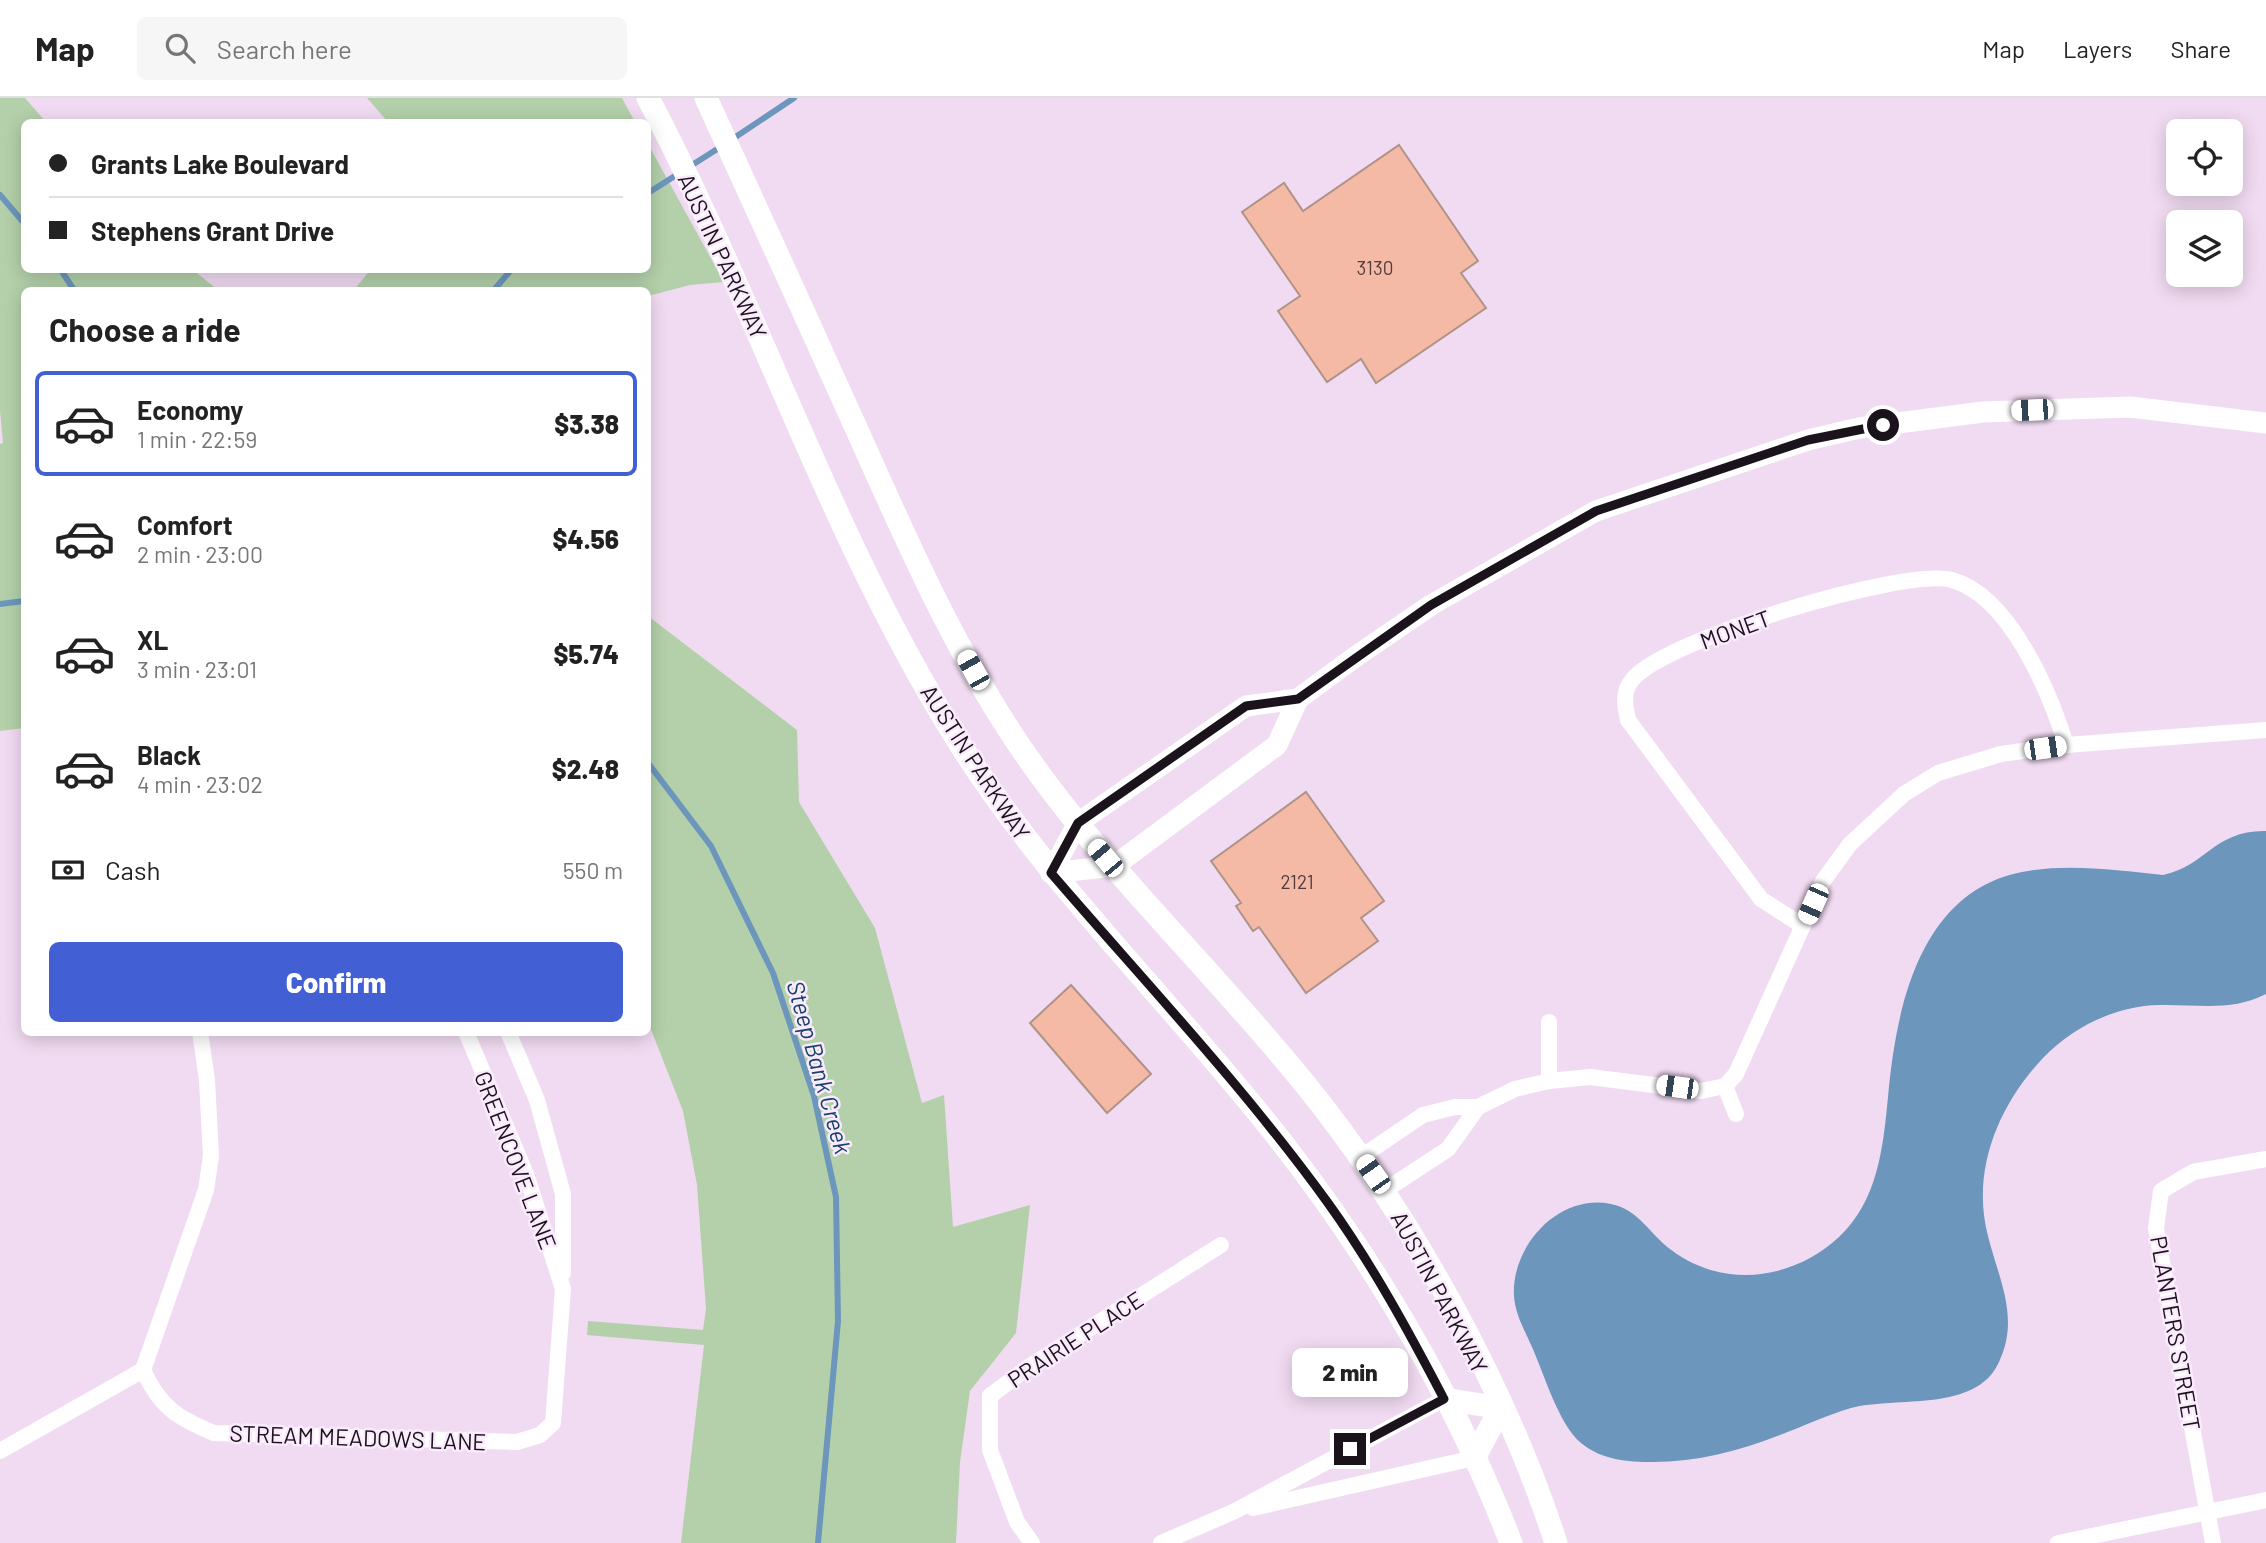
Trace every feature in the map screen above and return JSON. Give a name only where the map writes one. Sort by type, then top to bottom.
[{"type":"main road","name":"AUSTIN PARKWAY","points":[[706,98],[946,622],[986,694],[1027,757],[1078,823],[1304,1083],[1384,1191],[1441,1284],[1501,1408],[1556,1543]]},
{"type":"main road","name":"AUSTIN PARKWAY","points":[[652,106],[895,634],[960,744],[1051,873],[1206,1051],[1298,1163],[1375,1274],[1474,1458],[1511,1543]]},
{"type":"main road","points":[[1444,1399],[1501,1408],[1474,1458]]},
{"type":"street","points":[[1051,873],[1078,823],[1246,706],[1298,699],[1431,605],[1596,511],[1808,440],[1859,428],[1996,411],[2130,407],[2266,423]]},
{"type":"street","name":"MONET","points":[[1803,926],[1761,899],[1628,720],[1624,703],[1627,686],[1652,663],[1730,628],[1802,606],[1912,579],[1953,580],[1976,593],[2001,617],[2031,658],[2051,697],[2066,745]]},
{"type":"street","points":[[1051,873],[1114,866],[1277,745],[1298,699]]},
{"type":"street","points":[[1361,1157],[1423,1115],[1455,1107],[1478,1107],[1516,1089],[1549,1080],[1590,1077],[1701,1091],[1725,1086],[1736,1074],[1823,881],[1850,844],[1904,794],[1938,773],[1965,763],[2066,745],[2266,730]]},
{"type":"street","points":[[1549,1022],[1549,1080]]},
{"type":"street","points":[[0,1451],[143,1370],[206,1190],[211,1156],[207,1080],[201,1036]]},
{"type":"street","name":"GREENCOVE LANE","points":[[468,1036],[526,1174],[563,1289]]},
{"type":"street","name":"GREENCOVE LANE","points":[[510,1036],[537,1100],[563,1194],[563,1289],[553,1423]]},
{"type":"street","points":[[1725,1086],[1736,1114]]},
{"type":"street","points":[[1384,1191],[1448,1149],[1478,1107]]},
{"type":"street","name":"PLANTERS STREET","points":[[2213,1543],[2156,1228],[2161,1191],[2193,1172],[2266,1159]]},
{"type":"street","name":"PRAIRIE PLACE","points":[[1032,1543],[1017,1522],[990,1450],[990,1396],[1027,1368],[1221,1245]]},
{"type":"street","name":"STREAM MEADOWS LANE","points":[[143,1370],[154,1395],[177,1416],[214,1433],[517,1442],[540,1435],[553,1423]]},
{"type":"street","points":[[1161,1543],[1233,1512],[1444,1399]]},
{"type":"street","points":[[1233,1512],[1474,1458]]},
{"type":"street","points":[[2058,1543],[2266,1500]]},
{"type":"green space","points":[[0,98],[25,98],[43,119],[21,119],[21,273],[197,273],[214,287],[21,287],[21,728],[0,731],[0,444],[3,443],[0,411]]},
{"type":"green space","points":[[367,98],[622,98],[633,119],[385,119]]},
{"type":"green space","points":[[651,149],[724,282],[690,285],[651,295],[651,287],[356,287],[368,273],[651,273]]},
{"type":"green space","points":[[651,618],[797,730],[799,802],[875,928],[922,1103],[944,1095],[953,1227],[1030,1205],[1016,1333],[970,1391],[960,1462],[956,1543],[681,1543],[704,1345],[587,1335],[588,1321],[703,1330],[706,1309],[697,1185],[683,1111],[651,1030]]},
{"type":"water","points":[[2266,831],[2266,994],[2253,1000],[2227,1005],[2143,1006],[2096,1020],[2068,1036],[2043,1058],[2013,1097],[2001,1118],[1986,1164],[1983,1188],[1988,1236],[2006,1299],[2008,1330],[1999,1362],[1988,1378],[1973,1389],[1954,1396],[1851,1408],[1749,1446],[1686,1460],[1643,1462],[1615,1459],[1589,1449],[1573,1435],[1553,1398],[1515,1303],[1515,1277],[1521,1259],[1542,1227],[1573,1207],[1592,1203],[1611,1204],[1636,1216],[1670,1249],[1690,1262],[1712,1270],[1756,1274],[1778,1271],[1800,1263],[1839,1237],[1862,1207],[1870,1190],[1881,1154],[1892,1063],[1907,992],[1919,959],[1936,929],[1959,903],[1987,884],[2039,869],[2092,868],[2163,875],[2190,864],[2234,836]]},
{"type":"building","points":[[1399,145],[1478,261],[1461,273],[1486,308],[1376,383],[1361,359],[1327,382],[1278,311],[1300,296],[1242,212],[1284,183],[1303,211]]},
{"type":"building","points":[[1306,792],[1384,901],[1361,918],[1378,941],[1306,993],[1259,927],[1253,931],[1236,906],[1241,903],[1211,861]]},
{"type":"building","points":[[1071,985],[1151,1074],[1107,1113],[1030,1023]]},
{"type":"waterway","name":"Steep Bank Creek","points":[[731,140],[794,98]]},
{"type":"waterway","name":"Steep Bank Creek","points":[[651,191],[722,146]]},
{"type":"waterway","name":"Steep Bank Creek","points":[[0,195],[21,220]]},
{"type":"waterway","name":"Steep Bank Creek","points":[[63,273],[72,287]]},
{"type":"waterway","name":"Steep Bank Creek","points":[[497,287],[508,273]]},
{"type":"waterway","name":"Steep Bank Creek","points":[[0,604],[21,601]]},
{"type":"waterway","name":"Steep Bank Creek","points":[[651,767],[711,846],[773,973],[814,1096],[836,1197],[838,1321],[818,1543]]},
{"type":"route","points":[[1350,1449],[1444,1399],[1375,1274],[1298,1163],[1206,1051],[1051,873],[1078,823],[1246,706],[1298,699],[1431,605],[1596,511],[1808,440],[1883,425]]}]
